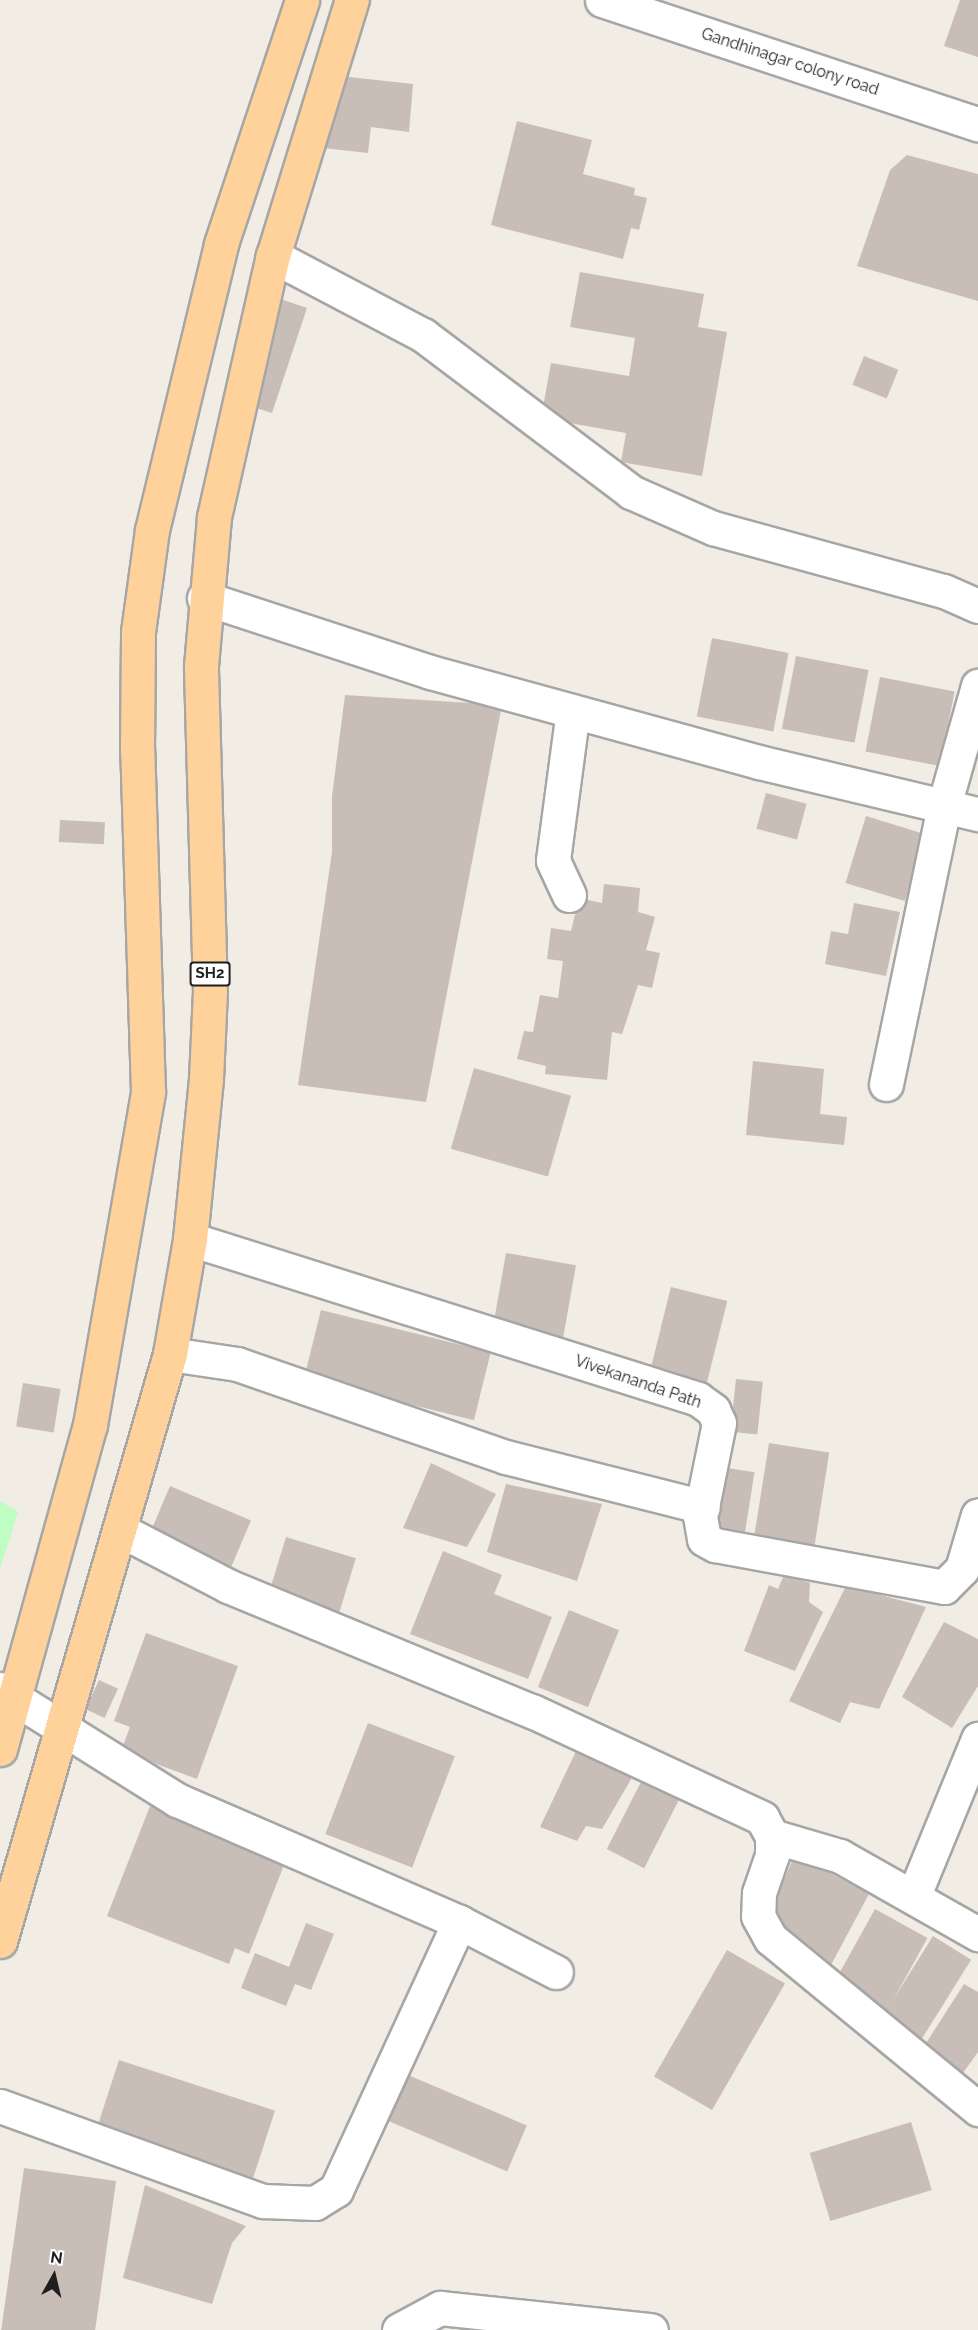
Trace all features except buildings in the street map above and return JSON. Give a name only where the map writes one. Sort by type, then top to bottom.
[{"type":"main road","points":[[0,1749],[8,1695],[90,1425],[148,1092],[137,750],[138,632],[152,530],[221,244],[302,0]]},
{"type":"main road","name":"SH2","points":[[0,1941],[60,1727],[122,1531],[170,1354],[190,1239],[210,992],[204,598],[216,507],[273,256],[352,0]]},
{"type":"street","name":"Gandhinagar colony road","points":[[602,0],[978,124]]},
{"type":"street","points":[[273,256],[423,335],[631,492],[712,528],[944,591],[978,606]]},
{"type":"street","points":[[204,598],[430,672],[573,711],[978,814]]},
{"type":"street","points":[[886,1084],[944,806],[978,686]]},
{"type":"street","points":[[570,895],[553,860],[573,711]]},
{"type":"street","name":"Vivekananda Path","points":[[190,1239],[698,1400],[714,1410],[719,1424],[700,1530],[715,1545],[929,1588],[955,1580],[978,1515]]},
{"type":"street","points":[[170,1354],[237,1364],[506,1457],[703,1507]]},
{"type":"street","points":[[122,1531],[228,1586],[742,1805],[762,1818],[772,1836],[758,1916],[771,1939],[978,2109]]},
{"type":"street","points":[[8,1695],[177,1800],[459,1922],[556,1972]]},
{"type":"street","points":[[914,1895],[978,1739]]},
{"type":"street","points":[[772,1836],[840,1856],[914,1895],[978,1934]]},
{"type":"street","points":[[0,2106],[263,2201],[315,2203],[336,2190],[459,1922]]},
{"type":"street","points":[[399,2330],[440,2308],[651,2330]]},
{"type":"green space","points":[[0,1501],[18,1512],[0,1569]]}]
